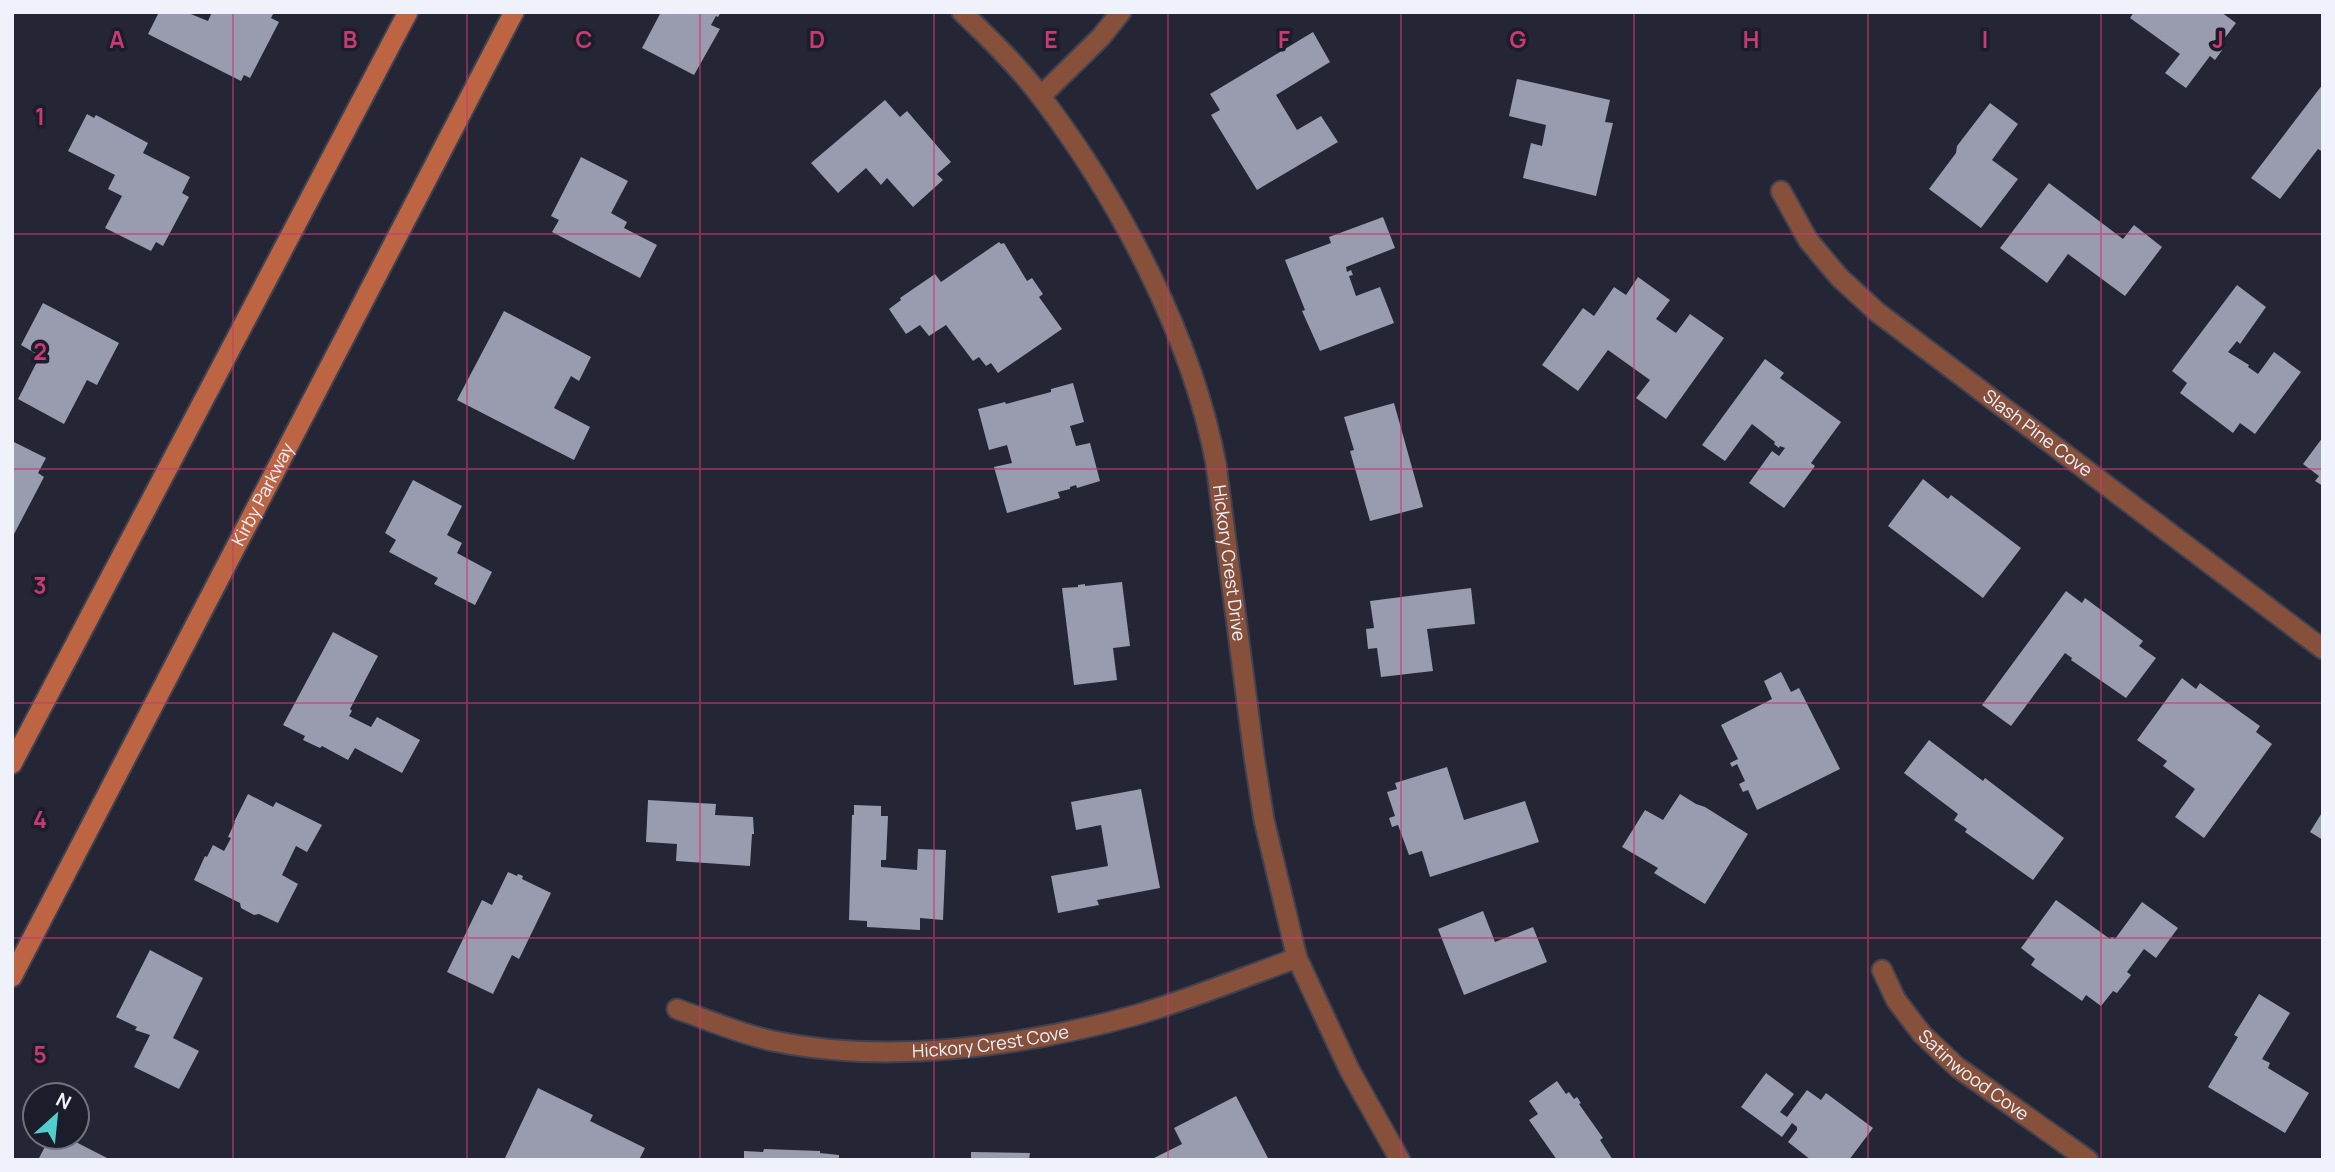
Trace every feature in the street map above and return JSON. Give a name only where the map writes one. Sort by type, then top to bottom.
[{"type":"main road","points":[[12,764],[408,12]]},
{"type":"main road","name":"Kirby Parkway","points":[[15,964],[514,12]]},
{"type":"street","name":"Hickory Crest Drive","points":[[962,12],[1041,96],[1084,159],[1151,276],[1186,356],[1210,431],[1222,500],[1264,820],[1297,958],[1349,1069],[1400,1160]]},
{"type":"street","points":[[1041,96],[1101,37],[1121,12]]},
{"type":"street","name":"Slash Pine Cove","points":[[1781,191],[1808,240],[1839,277],[1877,312],[2323,649]]},
{"type":"street","name":"Hickory Crest Cove","points":[[677,1009],[771,1041],[802,1046],[862,1051],[932,1050],[1002,1044],[1136,1015],[1297,958]]},
{"type":"street","name":"Satinwood Cove","points":[[1882,970],[1896,1000],[1922,1034],[1957,1068],[2088,1160]]},
{"type":"building","points":[[159,12],[186,12],[208,21],[212,12],[274,12],[271,18],[279,22],[250,78],[244,75],[241,81],[148,34]]},
{"type":"building","points":[[661,12],[721,12],[711,25],[720,29],[694,75],[642,48]]},
{"type":"building","points":[[2134,12],[2221,12],[2236,23],[2221,43],[2225,46],[2215,60],[2210,56],[2186,88],[2165,73],[2180,54],[2130,18]]},
{"type":"building","points":[[1313,32],[1330,62],[1276,95],[1297,130],[1321,116],[1338,142],[1257,190],[1211,115],[1220,110],[1210,94]]},
{"type":"building","points":[[1517,79],[1610,100],[1605,122],[1613,123],[1596,196],[1523,178],[1531,143],[1542,146],[1546,125],[1509,116]]},
{"type":"building","points":[[2323,84],[2323,152],[2318,149],[2280,199],[2251,178]]},
{"type":"building","points":[[885,100],[900,117],[907,111],[951,162],[937,174],[943,180],[913,207],[887,178],[881,185],[866,168],[838,193],[811,163]]},
{"type":"building","points":[[1990,103],[2018,124],[1992,160],[2018,179],[1981,228],[1929,189]]},
{"type":"building","points":[[87,114],[94,118],[96,115],[148,143],[143,153],[190,177],[182,193],[189,197],[163,246],[156,242],[151,251],[105,228],[122,196],[108,189],[115,175],[68,151]]},
{"type":"building","points":[[581,157],[628,181],[611,213],[627,222],[624,228],[657,245],[640,278],[552,232],[559,220],[551,216]]},
{"type":"building","points":[[2049,183],[2123,239],[2134,225],[2162,247],[2125,296],[2068,254],[2047,283],[2000,248]]},
{"type":"building","points":[[1383,217],[1395,248],[1346,267],[1347,272],[1351,270],[1353,275],[1349,276],[1356,296],[1380,287],[1394,323],[1320,351],[1302,311],[1305,310],[1285,260],[1331,243],[1329,237]]},
{"type":"building","points":[[999,242],[1004,243],[1027,281],[1032,278],[1043,294],[1039,297],[1062,329],[998,373],[991,363],[986,366],[979,357],[973,361],[946,325],[929,336],[920,325],[906,334],[889,309],[935,274],[941,282]]},
{"type":"building","points":[[1638,277],[1670,300],[1656,319],[1676,333],[1690,314],[1724,338],[1666,419],[1636,398],[1650,380],[1608,350],[1578,391],[1542,365],[1583,308],[1594,316],[1614,287],[1626,295]]},
{"type":"building","points":[[2237,285],[2266,307],[2240,344],[2237,341],[2228,352],[2258,374],[2274,352],[2301,372],[2255,434],[2240,423],[2233,433],[2180,393],[2187,383],[2172,371]]},
{"type":"building","points":[[43,303],[119,343],[97,385],[87,380],[64,424],[18,399],[40,356],[21,345]]},
{"type":"building","points":[[504,311],[591,357],[579,381],[571,376],[554,408],[590,427],[574,460],[457,400]]},
{"type":"building","points":[[1765,359],[1784,373],[1780,378],[1841,422],[1811,463],[1815,466],[1784,508],[1749,483],[1772,451],[1779,456],[1785,448],[1779,448],[1752,424],[1725,461],[1702,445]]},
{"type":"building","points":[[1073,383],[1084,422],[1070,426],[1076,446],[1090,443],[1100,481],[1077,488],[1076,485],[1070,487],[1058,492],[1060,498],[1007,513],[994,467],[1012,463],[1007,445],[989,450],[978,409],[1051,392],[1051,389]]},
{"type":"building","points":[[1394,403],[1423,507],[1370,521],[1350,451],[1354,450],[1344,417]]},
{"type":"building","points":[[2323,437],[2323,486],[2315,481],[2319,476],[2303,464]]},
{"type":"building","points":[[12,441],[46,458],[38,473],[44,477],[12,538]]},
{"type":"building","points":[[1923,479],[1948,499],[1951,495],[2021,548],[1983,598],[1888,526]]},
{"type":"building","points":[[413,480],[462,506],[447,535],[462,543],[457,553],[492,572],[475,605],[434,584],[438,578],[389,552],[396,540],[385,533]]},
{"type":"building","points":[[1122,582],[1130,646],[1113,648],[1117,680],[1074,685],[1062,588]]},
{"type":"building","points":[[1471,588],[1475,624],[1427,629],[1433,671],[1381,677],[1377,648],[1368,649],[1366,629],[1374,628],[1370,601]]},
{"type":"building","points":[[2066,591],[2082,603],[2085,598],[2143,641],[2139,646],[2156,658],[2126,698],[2065,653],[2011,726],[1982,705]]},
{"type":"building","points":[[333,632],[378,656],[350,709],[352,711],[349,716],[371,727],[377,717],[420,740],[402,773],[355,748],[348,760],[322,746],[320,748],[303,740],[305,736],[283,725]]},
{"type":"building","points":[[1781,672],[1791,692],[1799,688],[1840,769],[1757,810],[1748,790],[1743,792],[1739,784],[1745,781],[1737,764],[1732,767],[1730,763],[1738,759],[1721,725],[1772,699],[1764,681]]},
{"type":"building","points":[[2182,678],[2196,689],[2200,683],[2260,726],[2256,732],[2272,744],[2204,838],[2175,817],[2195,789],[2163,766],[2167,761],[2137,740]]},
{"type":"building","points":[[1929,740],[1983,781],[1985,778],[2064,838],[2033,880],[1965,832],[1967,829],[1954,820],[1958,814],[1904,773]]},
{"type":"building","points":[[1447,767],[1464,820],[1525,801],[1539,842],[1430,877],[1422,851],[1409,855],[1398,825],[1392,827],[1389,818],[1395,816],[1387,792],[1397,789],[1395,783]]},
{"type":"building","points":[[1141,789],[1160,888],[1097,900],[1099,905],[1058,913],[1051,876],[1108,866],[1101,825],[1076,830],[1071,802]]},
{"type":"building","points":[[248,794],[273,807],[276,802],[322,825],[307,852],[296,846],[282,875],[298,884],[278,923],[259,914],[254,915],[241,908],[240,903],[194,880],[213,845],[224,851]]},
{"type":"building","points":[[1680,794],[1748,834],[1705,904],[1654,873],[1658,868],[1622,847],[1645,810],[1663,820]]},
{"type":"building","points":[[648,800],[716,804],[715,815],[753,817],[750,866],[676,861],[677,844],[646,842]]},
{"type":"building","points":[[854,805],[881,806],[881,816],[888,816],[886,860],[881,860],[881,867],[917,870],[918,849],[946,850],[943,920],[920,918],[920,930],[867,927],[867,921],[849,920]]},
{"type":"building","points":[[2323,811],[2323,840],[2310,832]]},
{"type":"building","points":[[508,872],[523,876],[522,879],[551,893],[519,959],[512,955],[493,994],[447,972],[482,900],[492,905]]},
{"type":"building","points":[[2056,900],[2110,939],[2115,939],[2142,902],[2178,928],[2156,958],[2144,949],[2127,972],[2131,975],[2117,993],[2113,991],[2101,1006],[2086,995],[2082,1001],[2031,965],[2035,959],[2021,948]]},
{"type":"building","points":[[1483,911],[1495,942],[1533,927],[1547,962],[1464,995],[1438,929]]},
{"type":"building","points":[[150,950],[203,978],[173,1038],[199,1051],[179,1089],[134,1067],[150,1035],[135,1030],[137,1027],[116,1017]]},
{"type":"building","points":[[2259,994],[2290,1013],[2262,1059],[2270,1063],[2268,1068],[2309,1093],[2285,1133],[2208,1087],[2238,1037],[2234,1035]]},
{"type":"building","points":[[1766,1073],[1794,1094],[1780,1112],[1787,1117],[1807,1090],[1821,1100],[1826,1093],[1873,1128],[1849,1160],[1811,1160],[1788,1142],[1797,1130],[1792,1123],[1782,1137],[1741,1107]]},
{"type":"building","points":[[1557,1081],[1566,1094],[1569,1092],[1574,1099],[1577,1097],[1603,1138],[1600,1140],[1613,1160],[1557,1160],[1529,1120],[1538,1114],[1529,1101]]},
{"type":"building","points":[[538,1088],[593,1115],[590,1121],[645,1148],[639,1160],[504,1160]]},
{"type":"building","points":[[1236,1096],[1269,1160],[1150,1160],[1182,1144],[1174,1128]]},
{"type":"building","points":[[764,1149],[820,1151],[839,1155],[839,1160],[744,1160],[744,1151],[763,1152]]},
{"type":"building","points":[[91,1150],[111,1160],[38,1160],[43,1151]]},
{"type":"building","points":[[971,1152],[1030,1153],[1029,1160],[971,1160]]}]
